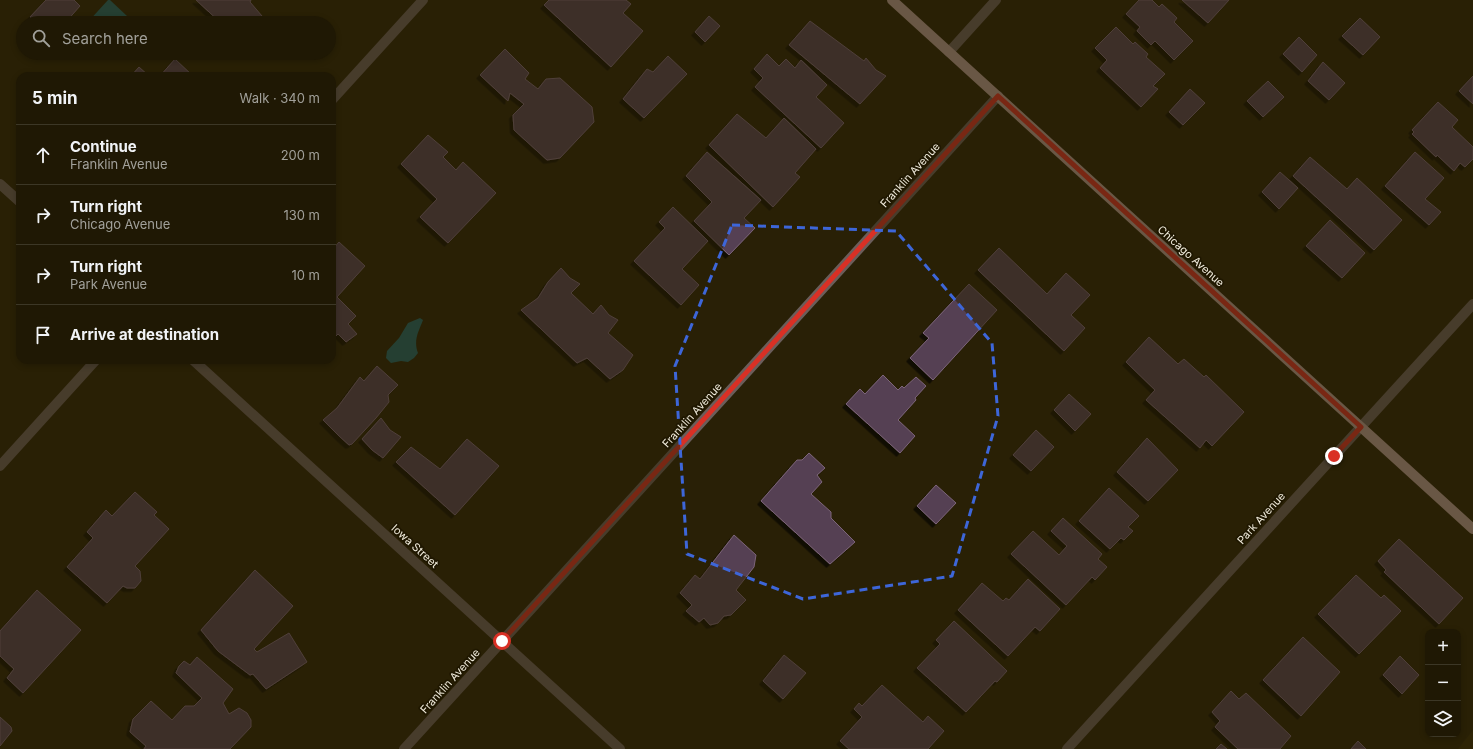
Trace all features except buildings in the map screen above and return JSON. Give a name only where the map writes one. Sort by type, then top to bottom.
[{"type":"main road","name":"Chicago Avenue","points":[[892,0],[1473,529]]},
{"type":"street","points":[[336,96],[423,0]]},
{"type":"street","points":[[949,52],[996,0]]},
{"type":"street","name":"Franklin Avenue","points":[[404,749],[998,96]]},
{"type":"street","points":[[0,184],[16,198]]},
{"type":"street","name":"Park Avenue","points":[[1066,749],[1473,304]]},
{"type":"street","points":[[0,466],[92,364]]},
{"type":"street","name":"Iowa Street","points":[[197,364],[620,749]]},
{"type":"highlighted area","points":[[732,225],[896,231],[992,343],[998,416],[952,576],[803,599],[687,554],[675,366]]},
{"type":"shaded area","points":[[1473,730],[1473,749],[1458,749]]},
{"type":"water","points":[[108,0],[110,0],[127,16],[93,16]]},
{"type":"water","points":[[420,318],[423,320],[416,340],[418,353],[408,362],[401,361],[391,363],[386,358],[387,351],[399,338],[408,323]]},
{"type":"route","points":[[502,641],[998,96],[1361,427],[1334,456]]}]
